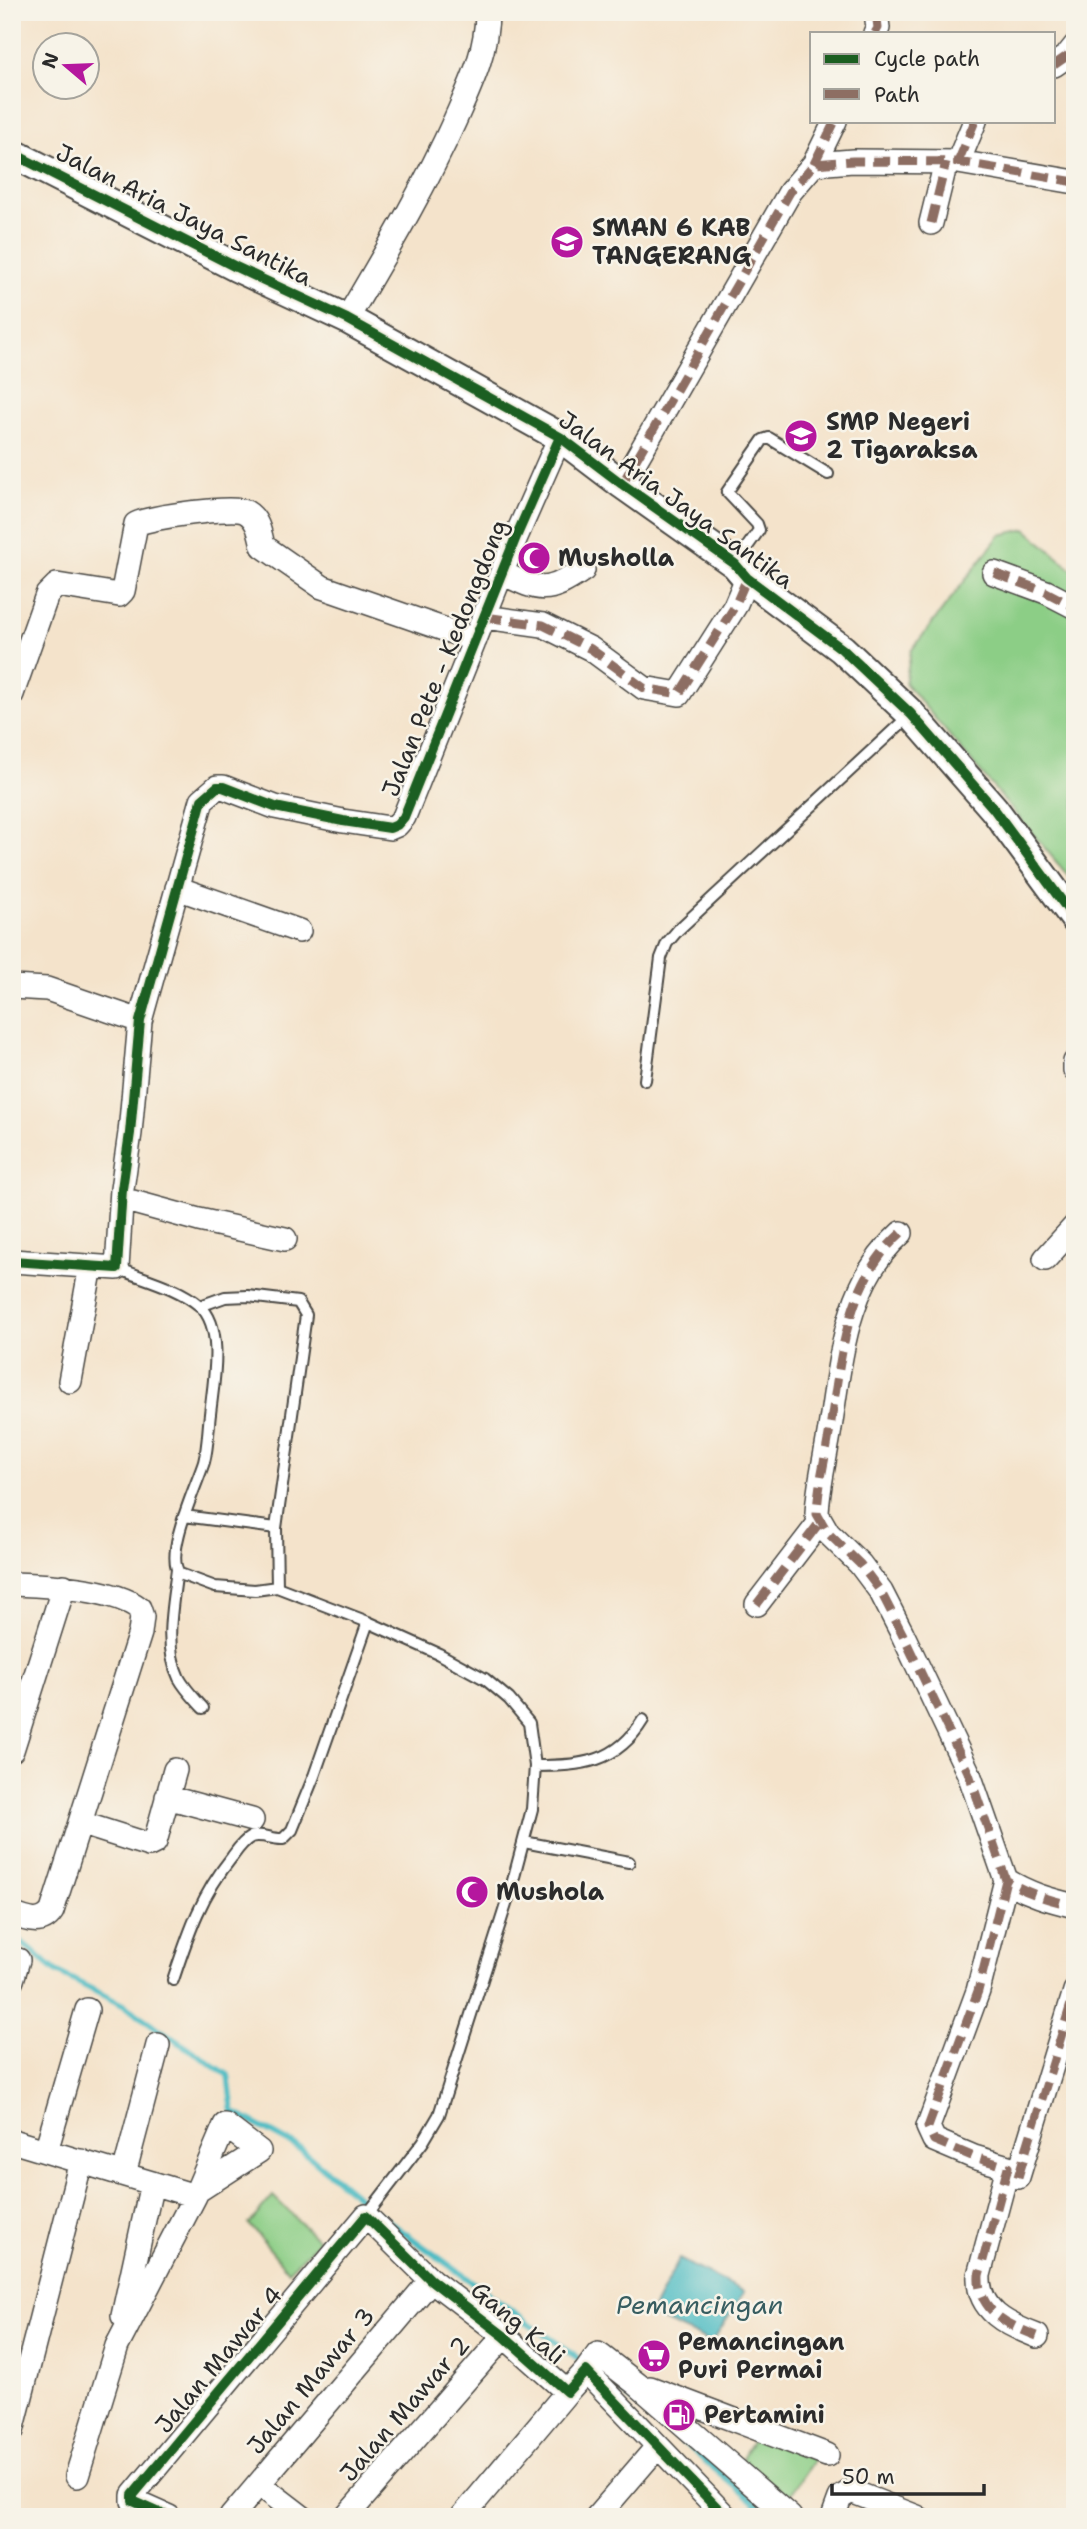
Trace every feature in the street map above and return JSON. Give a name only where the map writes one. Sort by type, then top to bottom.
[{"type":"street","points":[[347,319],[432,172],[477,70],[485,43],[487,12]]},
{"type":"street","points":[[876,12],[876,32]]},
{"type":"street","points":[[1056,64],[1075,46]]},
{"type":"street","points":[[622,484],[790,192],[814,164],[835,122]]},
{"type":"street","points":[[931,223],[952,162],[974,122]]},
{"type":"street","name":"Jalan Aria Jaya Santika","points":[[12,153],[236,267],[347,319],[560,437],[842,649],[911,714],[994,809],[1075,919]]},
{"type":"street","points":[[814,164],[853,161],[952,162],[1075,182]]},
{"type":"street","name":"Jalan Pete - Kedongdong","points":[[117,1268],[140,1021],[202,800],[217,788],[223,787],[275,807],[390,828],[397,825],[404,817],[560,437]]},
{"type":"street","points":[[12,694],[17,665],[51,588],[57,585],[119,595],[136,524],[153,518],[233,509],[246,512],[257,521],[263,546],[323,587],[475,640]]},
{"type":"street","points":[[502,573],[532,587],[546,589],[562,584],[583,570]]},
{"type":"street","points":[[485,617],[543,625],[591,649],[645,688],[679,694],[735,606],[741,571]]},
{"type":"street","points":[[994,573],[1046,592],[1075,607]]},
{"type":"street","points":[[177,888],[299,930]]},
{"type":"street","points":[[12,987],[47,989],[140,1021]]},
{"type":"street","points":[[1075,1062],[1075,1070]]},
{"type":"street","points":[[122,1199],[285,1239]]},
{"type":"street","points":[[1045,1259],[1075,1226]]},
{"type":"street","points":[[901,1233],[885,1247],[867,1273],[856,1298],[844,1343],[817,1514],[828,1533],[860,1564],[881,1592],[969,1774],[1006,1880],[978,1991],[928,2127],[934,2140],[974,2157],[1008,2167],[978,2285],[985,2304],[994,2315],[1037,2336]]},
{"type":"street","points":[[12,1261],[117,1268]]},
{"type":"street","points":[[71,1381],[91,1266]]},
{"type":"street","points":[[757,1604],[820,1522]]},
{"type":"street","points":[[12,1584],[64,1586],[131,1602],[139,1608],[142,1617],[140,1633],[52,1911],[48,1918],[38,1921],[12,1914]]},
{"type":"street","points":[[12,1750],[64,1586]]},
{"type":"street","points":[[80,1823],[149,1845],[155,1842],[175,1770]]},
{"type":"street","points":[[167,1797],[252,1820]]},
{"type":"street","points":[[1006,1880],[1044,1899],[1075,1906]]},
{"type":"street","points":[[1018,2177],[1075,1991]]},
{"type":"street","points":[[46,2151],[87,2010]]},
{"type":"street","points":[[124,2174],[158,2045]]},
{"type":"street","points":[[12,2141],[196,2194],[117,2346]]},
{"type":"street","points":[[12,2431],[81,2161]]},
{"type":"street","points":[[77,2476],[117,2346],[152,2182]]},
{"type":"street","name":"Gang Kali","points":[[366,2216],[431,2280],[504,2336],[567,2392],[592,2363],[657,2446],[726,2517]]},
{"type":"street","name":"Jalan Mawar 4","points":[[169,2517],[133,2501],[133,2495],[366,2216]]},
{"type":"street","name":"Jalan Mawar 3","points":[[231,2517],[431,2280]]},
{"type":"street","name":"Jalan Mawar 2","points":[[346,2517],[504,2336]]},
{"type":"street","points":[[592,2363],[637,2384],[827,2455]]},
{"type":"street","points":[[637,2384],[790,2517]]},
{"type":"street","points":[[462,2517],[567,2392]]},
{"type":"street","points":[[597,2517],[657,2446]]},
{"type":"street","points":[[259,2484],[302,2517]]},
{"type":"street","points":[[833,2517],[840,2498],[851,2491],[917,2517]]},
{"type":"lane","points":[[741,571],[759,530],[757,524],[727,492],[764,440],[769,438],[828,474]]},
{"type":"lane","points":[[645,1080],[660,958],[667,943],[911,714]]},
{"type":"lane","points":[[117,1268],[174,1291],[200,1306],[208,1316],[214,1336],[216,1357],[204,1459],[184,1516],[175,1562],[180,1574],[215,1587],[255,1590],[277,1587],[368,1622],[439,1654],[485,1679],[509,1699],[529,1723],[535,1766],[532,1809],[491,1956],[439,2115],[423,2142],[366,2216]]},
{"type":"lane","points":[[200,1306],[225,1297],[248,1296],[299,1302],[306,1315],[276,1528],[277,1587]]},
{"type":"lane","points":[[184,1516],[276,1528]]},
{"type":"lane","points":[[177,1569],[170,1639],[173,1661],[179,1677],[203,1708]]},
{"type":"lane","points":[[173,1980],[199,1904],[225,1865],[251,1837],[284,1839],[292,1830],[349,1682],[368,1622]]},
{"type":"lane","points":[[535,1766],[569,1766],[597,1760],[627,1743],[643,1720]]},
{"type":"lane","points":[[524,1842],[629,1862]]},
{"type":"green space","points":[[1026,529],[1075,572],[1075,884],[905,683],[911,651],[1000,535]]},
{"type":"green space","points":[[273,2196],[319,2241],[288,2271],[249,2224]]},
{"type":"green space","points":[[755,2436],[817,2455],[789,2496],[742,2465],[743,2456]]},
{"type":"water","name":"Pemancingan","points":[[679,2259],[744,2292],[712,2343],[650,2315]]},
{"type":"waterway","points":[[12,1934],[57,1972],[123,2005],[228,2075],[233,2112],[301,2149],[365,2203]]},
{"type":"waterway","points":[[377,2213],[580,2360]]},
{"type":"waterway","points":[[617,2388],[667,2428]]},
{"type":"waterway","points":[[677,2437],[772,2517]]},
{"type":"marked path","points":[[876,12],[878,28],[876,32]]},
{"type":"marked path","points":[[1056,64],[1075,46]]},
{"type":"marked path","points":[[814,164],[835,122]]},
{"type":"marked path","points":[[958,162],[975,122]]},
{"type":"marked path","points":[[622,484],[790,192],[814,164],[853,161],[958,162],[1075,182]]},
{"type":"marked path","points":[[931,223],[946,162]]},
{"type":"marked path","points":[[994,573],[1046,592],[1075,607]]},
{"type":"marked path","points":[[485,617],[543,625],[591,649],[644,688],[679,694],[735,606],[747,578]]},
{"type":"marked path","points":[[901,1233],[882,1253],[868,1275],[849,1323],[820,1481],[817,1514],[828,1533],[860,1564],[881,1592],[969,1774],[1006,1880],[1039,1896],[1075,1906]]},
{"type":"marked path","points":[[757,1604],[820,1522]]},
{"type":"marked path","points":[[1006,1880],[978,1991],[928,2127],[934,2140],[974,2157],[1008,2167],[979,2275],[980,2288],[983,2298],[996,2315],[1037,2336]]},
{"type":"marked path","points":[[1018,2177],[1075,1991]]},
{"type":"cycle path","points":[[12,153],[236,267],[347,319],[560,437],[735,564],[747,578],[842,649],[911,714],[994,809],[1075,919]]},
{"type":"cycle path","points":[[12,1261],[117,1268],[122,1189],[140,1021],[202,800],[217,787],[223,787],[275,807],[390,828],[397,825],[404,817],[516,537],[560,437]]},
{"type":"cycle path","points":[[169,2517],[133,2501],[133,2495],[366,2216],[431,2280],[504,2336],[567,2392],[586,2371],[726,2517]]},
{"type":"place","name":"SMAN 6 KAB TANGERANG","points":[[567,242]]},
{"type":"place","name":"SMP Negeri 2 Tigaraksa","points":[[801,436]]},
{"type":"place","name":"Musholla","points":[[534,558]]},
{"type":"place","name":"Mushola","points":[[472,1892]]},
{"type":"place","name":"Pemancingan Puri Permai","points":[[654,2356]]},
{"type":"place","name":"Pertamini","points":[[679,2415]]}]
